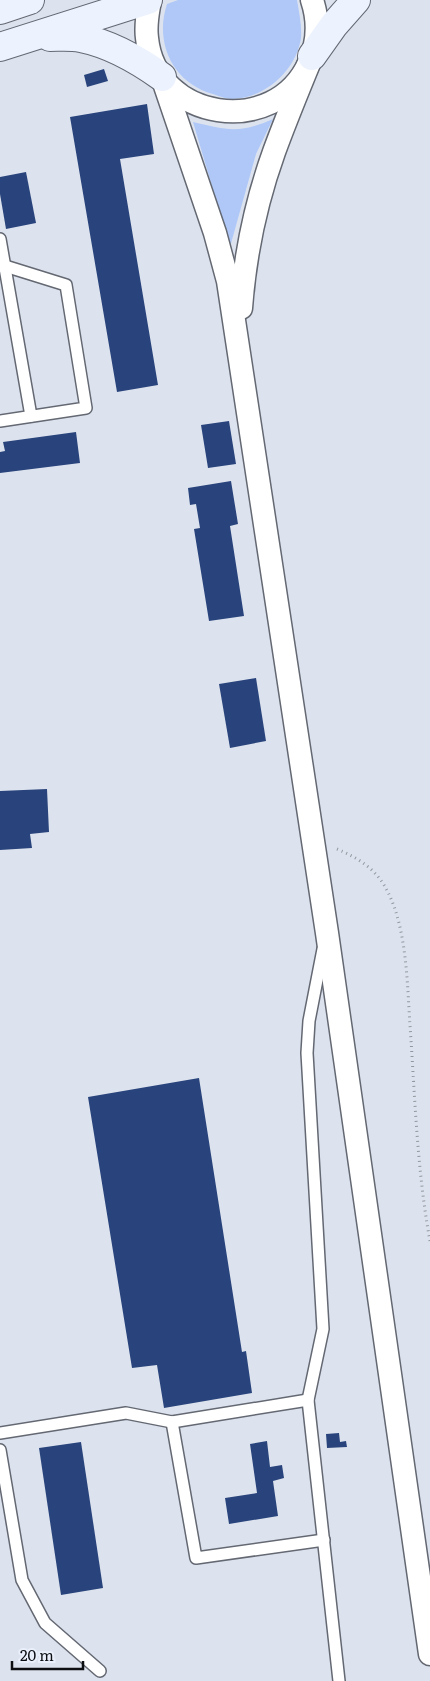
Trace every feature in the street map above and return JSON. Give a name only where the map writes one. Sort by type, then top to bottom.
[{"type":"main road","points":[[0,10],[30,0]]},
{"type":"main road","points":[[0,47],[149,0]]},
{"type":"main road","points":[[312,56],[356,0]]},
{"type":"main road","points":[[31,36],[80,38],[112,47],[141,62],[162,77]]},
{"type":"street","points":[[149,0],[146,22],[147,39],[152,59],[162,77],[228,281],[327,933],[430,1654]]},
{"type":"street","points":[[245,392],[240,313],[248,246],[274,152],[312,56],[316,40],[317,23],[312,0]]},
{"type":"street","points":[[162,77],[173,89],[189,101],[214,110],[238,112],[273,102],[288,91],[302,76],[312,56]]},
{"type":"lane","points":[[0,239],[3,266],[31,416]]},
{"type":"lane","points":[[0,421],[86,408],[66,285],[3,266]]},
{"type":"lane","points":[[327,933],[309,1020],[306,1052],[323,1330],[308,1400],[339,1681]]},
{"type":"lane","points":[[0,1433],[126,1413],[172,1422],[308,1400]]},
{"type":"lane","points":[[172,1422],[196,1558],[324,1540]]},
{"type":"lane","points":[[0,1450],[22,1580],[45,1623],[100,1671]]},
{"type":"path","points":[[313,840],[348,854],[369,866],[384,885],[400,921],[408,994],[423,1204],[430,1240]]},
{"type":"shaded area","points":[[178,0],[297,0],[301,38],[293,61],[286,72],[267,88],[256,94],[232,99],[199,89],[177,71],[165,47],[163,33],[167,4]]},
{"type":"shaded area","points":[[273,119],[256,154],[230,247],[193,122],[224,129],[242,129]]},
{"type":"building","points":[[104,69],[108,81],[87,87],[84,75]]},
{"type":"building","points":[[147,104],[154,154],[120,159],[158,385],[117,392],[70,117]]},
{"type":"building","points":[[26,172],[36,223],[6,229],[0,194],[0,177]]},
{"type":"building","points":[[229,421],[236,464],[208,468],[201,425]]},
{"type":"building","points":[[76,432],[80,463],[0,473],[0,452],[5,451],[3,442]]},
{"type":"building","points":[[231,481],[238,524],[230,526],[244,616],[209,621],[194,529],[200,528],[196,504],[190,505],[188,488]]},
{"type":"building","points":[[256,678],[266,741],[230,748],[219,684]]},
{"type":"building","points":[[47,789],[49,832],[30,834],[32,848],[0,850],[0,791]]},
{"type":"building","points":[[199,1078],[242,1352],[246,1351],[252,1393],[164,1408],[157,1365],[132,1368],[88,1097]]},
{"type":"building","points":[[339,1433],[340,1442],[346,1441],[347,1447],[327,1448],[326,1434]]},
{"type":"building","points":[[267,1441],[270,1467],[282,1465],[284,1478],[273,1481],[278,1516],[229,1524],[225,1498],[257,1493],[250,1444]]},
{"type":"building","points":[[81,1442],[103,1588],[61,1595],[39,1448]]}]
